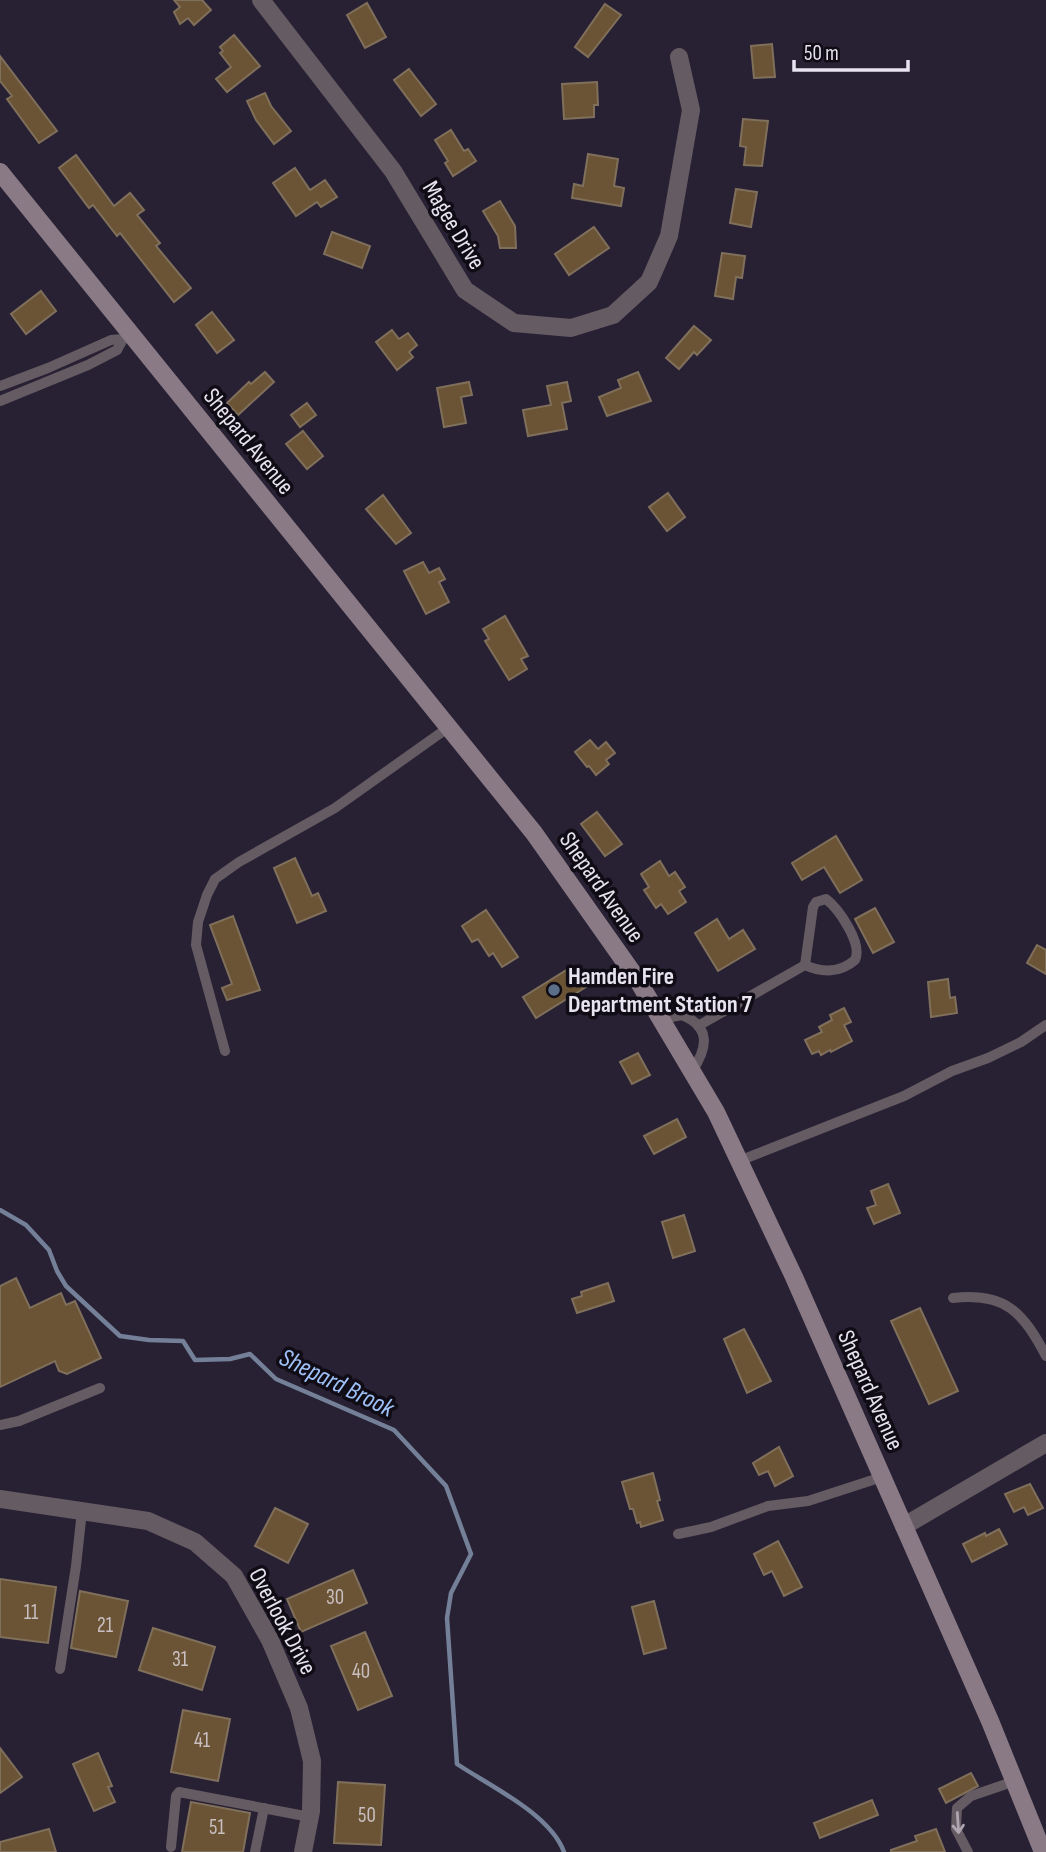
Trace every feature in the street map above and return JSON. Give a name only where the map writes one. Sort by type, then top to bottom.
[{"type":"main road","name":"Shepard Avenue","points":[[0,172],[127,336],[534,833],[637,979],[716,1112],[739,1161],[883,1478],[1015,1781],[1043,1852]]},
{"type":"street","name":"Magee Drive","points":[[261,0],[393,171],[465,290],[514,323],[570,328],[613,315],[649,282],[669,236],[691,110],[679,57]]},
{"type":"street","points":[[904,1526],[1046,1443]]},
{"type":"street","name":"Overlook Drive","points":[[0,1499],[148,1521],[195,1542],[234,1576],[270,1640],[299,1707],[312,1761],[310,1817],[303,1852]]},
{"type":"lane","points":[[0,386],[110,340],[127,336]]},
{"type":"lane","points":[[0,401],[98,360],[117,350],[127,336]]},
{"type":"lane","points":[[225,1051],[196,946],[198,922],[215,880],[239,862],[335,808],[449,727]]},
{"type":"lane","points":[[826,898],[833,904],[855,941],[858,956],[850,965],[834,971],[818,971],[805,965],[813,906],[826,898]]},
{"type":"lane","points":[[698,1026],[805,965]]},
{"type":"lane","points":[[661,1019],[682,1015],[698,1026],[705,1045],[692,1071]]},
{"type":"lane","points":[[739,1161],[904,1096],[952,1071],[1021,1042],[1046,1025]]},
{"type":"lane","points":[[953,1298],[987,1297],[1004,1303],[1023,1320],[1046,1356]]},
{"type":"lane","points":[[0,1425],[19,1421],[100,1388]]},
{"type":"lane","points":[[678,1534],[711,1527],[768,1506],[808,1501],[883,1478]]},
{"type":"lane","points":[[60,1669],[82,1511]]},
{"type":"lane","points":[[968,1852],[956,1829],[957,1808],[971,1796],[1015,1781]]},
{"type":"lane","points":[[171,1847],[176,1796],[179,1792],[310,1817]]},
{"type":"lane","points":[[255,1852],[264,1808]]},
{"type":"building","points":[[174,0],[202,0],[211,10],[194,25],[188,18],[180,24],[174,12],[180,7]]},
{"type":"building","points":[[367,3],[386,37],[365,48],[347,15]]},
{"type":"building","points":[[605,4],[621,15],[588,57],[575,47]]},
{"type":"building","points":[[234,35],[260,66],[227,92],[216,79],[231,67],[220,53],[223,51],[220,47]]},
{"type":"building","points":[[772,44],[775,77],[754,78],[751,46]]},
{"type":"building","points":[[0,56],[57,131],[39,143],[7,99],[12,96],[0,81]]},
{"type":"building","points":[[409,69],[436,104],[421,116],[394,80]]},
{"type":"building","points":[[597,82],[598,105],[594,105],[594,117],[564,119],[562,84]]},
{"type":"building","points":[[265,93],[271,106],[291,131],[274,144],[256,120],[247,101]]},
{"type":"building","points":[[743,119],[768,121],[762,166],[744,165],[746,147],[740,146]]},
{"type":"building","points":[[451,130],[464,151],[468,149],[476,161],[453,176],[445,163],[448,161],[435,140]]},
{"type":"building","points":[[588,154],[618,159],[614,186],[624,188],[621,206],[572,198],[574,184],[583,186]]},
{"type":"building","points":[[76,155],[114,206],[130,193],[144,210],[137,215],[160,243],[156,246],[191,288],[174,302],[120,233],[117,236],[93,205],[89,208],[59,168]]},
{"type":"building","points":[[295,168],[310,190],[325,180],[337,197],[321,207],[317,202],[296,216],[273,183]]},
{"type":"building","points":[[736,189],[757,192],[751,227],[730,223]]},
{"type":"building","points":[[500,201],[515,226],[516,248],[500,248],[498,236],[483,211]]},
{"type":"building","points":[[594,227],[609,248],[569,275],[555,254]]},
{"type":"building","points":[[332,232],[370,246],[362,268],[324,254]]},
{"type":"building","points":[[722,253],[745,256],[742,278],[736,277],[733,299],[715,296]]},
{"type":"building","points":[[41,291],[56,311],[26,334],[11,314]]},
{"type":"building","points":[[212,312],[234,340],[217,353],[196,325]]},
{"type":"building","points":[[694,326],[711,340],[697,355],[694,352],[679,369],[666,358]]},
{"type":"building","points":[[392,330],[399,339],[408,333],[417,345],[409,352],[413,357],[397,370],[376,342]]},
{"type":"building","points":[[265,372],[274,382],[238,415],[227,403],[249,382],[251,384]]},
{"type":"building","points":[[638,372],[651,401],[607,416],[599,397],[621,388],[618,380]]},
{"type":"building","points":[[469,382],[472,395],[461,397],[466,423],[444,427],[437,388]]},
{"type":"building","points":[[567,382],[571,401],[562,403],[567,429],[528,436],[523,410],[551,405],[547,386]]},
{"type":"building","points":[[307,403],[316,415],[300,427],[291,415]]},
{"type":"building","points":[[303,431],[323,456],[307,469],[286,444]]},
{"type":"building","points":[[668,493],[685,517],[667,531],[649,507]]},
{"type":"building","points":[[383,495],[411,533],[396,544],[366,509]]},
{"type":"building","points":[[423,562],[429,573],[439,568],[445,579],[439,582],[449,602],[426,614],[404,571]]},
{"type":"building","points":[[505,616],[528,656],[521,659],[527,669],[509,680],[485,641],[489,639],[483,629]]},
{"type":"building","points":[[590,740],[598,749],[606,742],[615,753],[606,760],[609,764],[596,775],[575,752]]},
{"type":"building","points":[[597,812],[622,844],[605,856],[581,824]]},
{"type":"building","points":[[836,836],[862,880],[840,893],[824,867],[802,880],[792,863]]},
{"type":"building","points":[[295,858],[312,896],[318,893],[326,911],[297,923],[274,868]]},
{"type":"building","points":[[660,861],[669,876],[675,872],[685,887],[679,891],[686,902],[668,914],[661,904],[656,908],[644,890],[649,887],[641,874]]},
{"type":"building","points":[[875,908],[894,942],[873,953],[855,919]]},
{"type":"building","points":[[486,910],[518,957],[502,967],[493,953],[489,956],[478,939],[472,942],[462,926]]},
{"type":"building","points":[[233,916],[260,990],[227,1000],[222,988],[232,984],[210,925]]},
{"type":"building","points":[[717,919],[729,939],[743,930],[755,949],[718,971],[695,933]]},
{"type":"building","points":[[1037,945],[1046,950],[1046,974],[1027,963]]},
{"type":"building","points":[[573,966],[586,987],[536,1018],[523,997]]},
{"type":"building","points":[[948,979],[950,998],[955,997],[957,1013],[931,1017],[928,982]]},
{"type":"building","points":[[844,1008],[851,1022],[844,1025],[852,1041],[831,1052],[830,1050],[821,1055],[819,1051],[812,1054],[805,1040],[822,1032],[819,1027],[832,1020],[830,1015]]},
{"type":"building","points":[[638,1053],[650,1075],[632,1084],[620,1062]]},
{"type":"building","points":[[677,1119],[686,1137],[654,1154],[644,1136]]},
{"type":"building","points":[[888,1184],[900,1213],[874,1224],[867,1208],[876,1205],[871,1191]]},
{"type":"building","points":[[684,1215],[695,1251],[673,1258],[662,1222]]},
{"type":"building","points":[[16,1278],[30,1308],[61,1293],[66,1305],[75,1301],[101,1358],[67,1374],[59,1371],[55,1361],[0,1387],[0,1286]]},
{"type":"building","points":[[608,1283],[614,1301],[577,1313],[572,1299],[582,1296],[581,1292]]},
{"type":"building","points":[[920,1308],[958,1391],[929,1404],[891,1321]]},
{"type":"building","points":[[744,1329],[771,1381],[747,1393],[724,1339]]},
{"type":"building","points":[[779,1447],[793,1476],[775,1486],[768,1471],[759,1475],[753,1463]]},
{"type":"building","points":[[653,1473],[663,1520],[641,1527],[633,1509],[630,1509],[622,1482]]},
{"type":"building","points":[[1030,1484],[1043,1508],[1028,1515],[1024,1507],[1014,1512],[1005,1494]]},
{"type":"building","points":[[275,1508],[308,1524],[288,1563],[255,1546]]},
{"type":"building","points":[[999,1529],[1007,1544],[972,1562],[963,1544]]},
{"type":"building","points":[[778,1541],[802,1587],[784,1596],[772,1571],[764,1575],[754,1554]]},
{"type":"building","points":[[353,1570],[367,1603],[301,1632],[287,1599]]},
{"type":"building","points":[[0,1579],[56,1587],[48,1643],[0,1637]]},
{"type":"building","points":[[80,1591],[128,1601],[116,1657],[71,1648]]},
{"type":"building","points":[[654,1601],[666,1648],[644,1654],[632,1607]]},
{"type":"building","points":[[153,1628],[215,1647],[202,1690],[139,1670]]},
{"type":"building","points":[[365,1632],[392,1696],[358,1710],[331,1646]]},
{"type":"building","points":[[183,1710],[230,1719],[218,1781],[171,1772]]},
{"type":"building","points":[[0,1748],[22,1777],[0,1793]]},
{"type":"building","points":[[98,1753],[112,1786],[108,1787],[115,1802],[94,1811],[73,1764]]},
{"type":"building","points":[[971,1773],[978,1786],[946,1803],[939,1789]]},
{"type":"building","points":[[338,1782],[385,1785],[381,1845],[334,1843]]},
{"type":"building","points":[[872,1800],[878,1815],[820,1838],[814,1823]]},
{"type":"building","points":[[191,1802],[250,1813],[243,1852],[182,1852]]},
{"type":"building","points":[[49,1829],[56,1852],[0,1852],[0,1842]]},
{"type":"building","points":[[936,1829],[945,1852],[891,1852],[917,1841],[915,1836]]},
{"type":"waterway","name":"Shepard Brook","points":[[0,1210],[26,1225],[49,1250],[66,1286],[120,1336],[183,1341],[195,1360],[230,1359],[250,1354],[276,1379],[394,1430],[446,1486],[471,1554],[451,1593],[447,1618],[457,1764],[533,1813],[557,1838],[564,1852]]},
{"type":"place","name":"Hamden Fire Department Station 7","points":[[554,990]]}]
